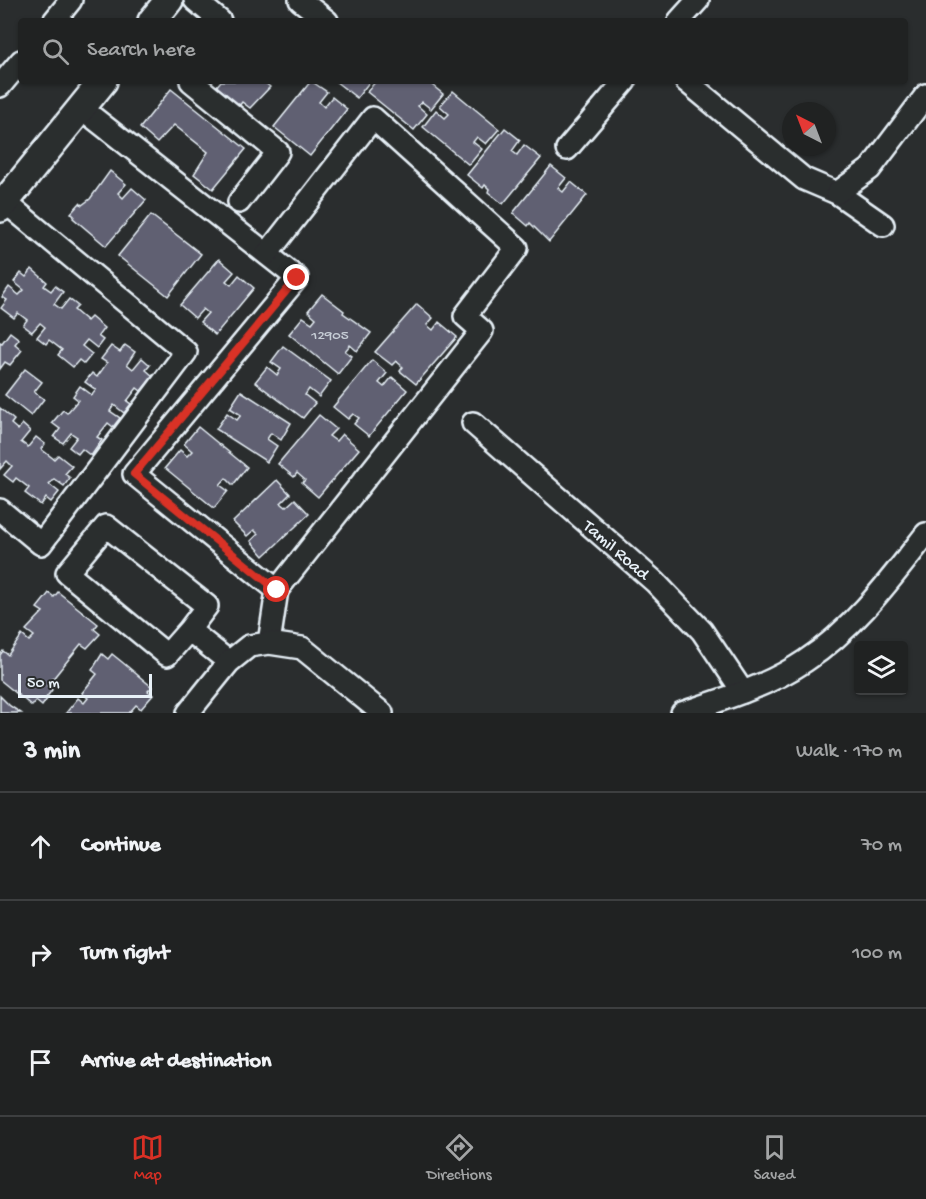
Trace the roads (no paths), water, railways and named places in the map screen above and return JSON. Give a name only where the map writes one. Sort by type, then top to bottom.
[{"type":"main road","points":[[154,18],[169,0]]},
{"type":"main road","points":[[3,205],[101,84]]},
{"type":"street","points":[[56,18],[71,0]]},
{"type":"street","points":[[195,0],[216,18]]},
{"type":"street","points":[[300,0],[323,18]]},
{"type":"street","points":[[682,18],[698,0]]},
{"type":"street","points":[[0,86],[18,65]]},
{"type":"street","points":[[195,84],[278,152],[239,201]]},
{"type":"street","points":[[567,149],[622,84]]},
{"type":"street","points":[[690,84],[804,179],[837,193],[883,225]]},
{"type":"street","points":[[837,193],[870,169],[926,95]]},
{"type":"street","points":[[81,108],[297,278],[134,474],[277,590]]},
{"type":"street","points":[[267,254],[373,118],[517,248],[465,316],[482,331],[277,590],[269,643]]},
{"type":"street","points":[[0,510],[41,544],[186,352],[3,205]]},
{"type":"street","name":"Tamil Road","points":[[473,423],[655,582],[702,631],[743,692]]},
{"type":"street","points":[[106,526],[207,606],[189,630],[167,655],[67,573],[106,526]]},
{"type":"street","points":[[682,713],[743,692],[803,663],[845,630],[926,534]]},
{"type":"street","points":[[189,630],[229,662]]},
{"type":"street","points":[[188,713],[229,662],[249,646],[269,643],[302,648],[382,713]]}]
